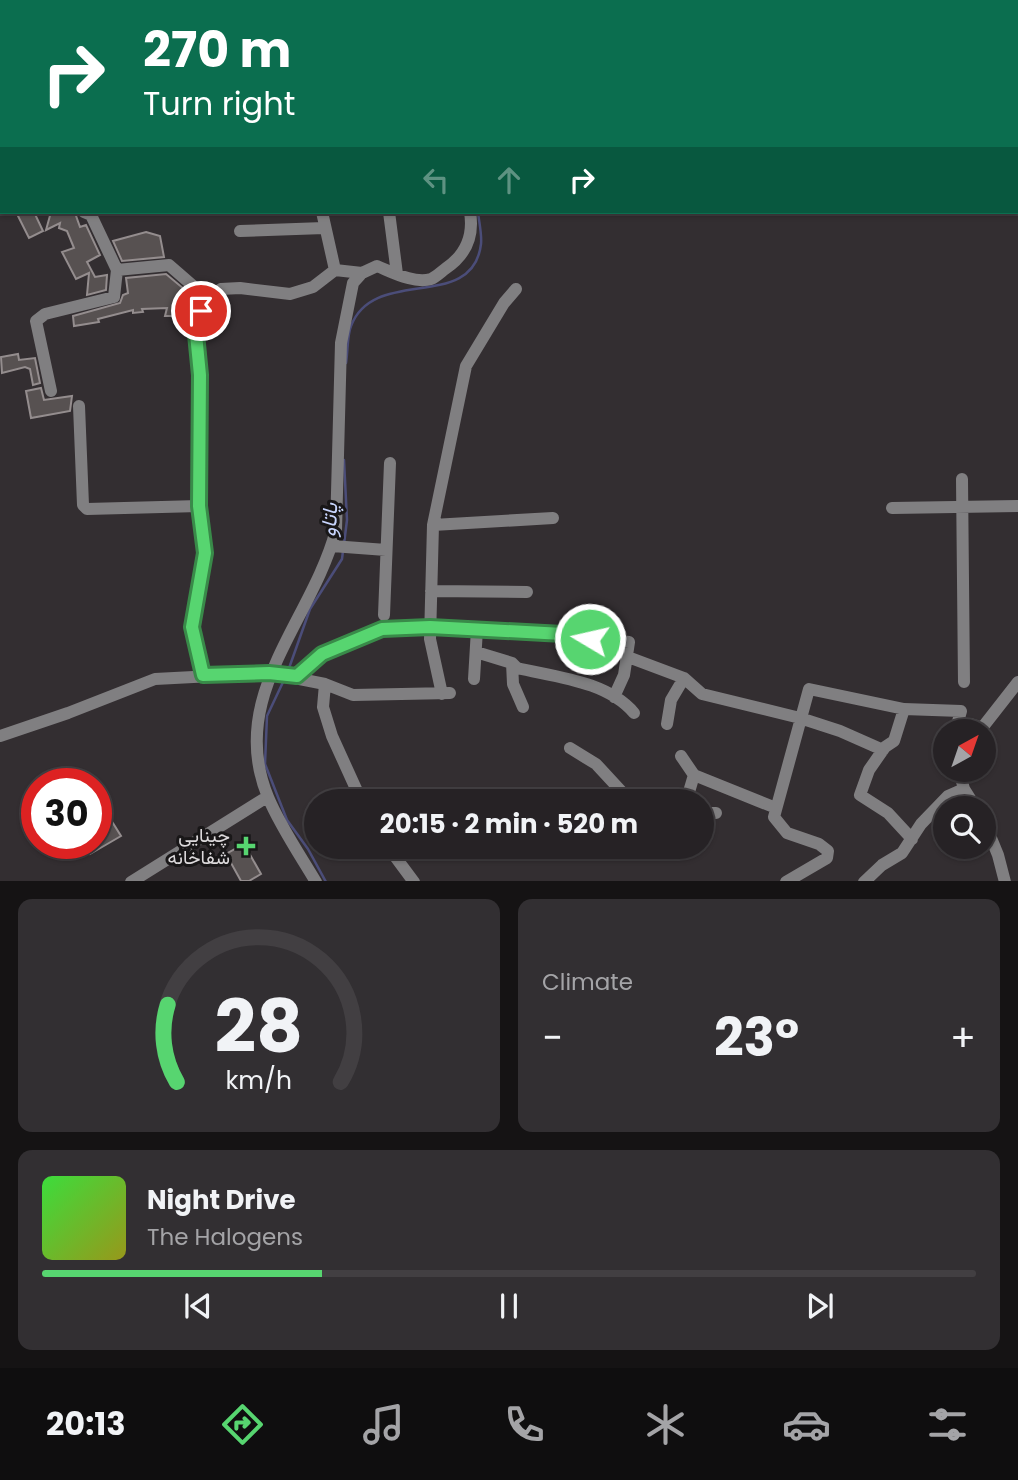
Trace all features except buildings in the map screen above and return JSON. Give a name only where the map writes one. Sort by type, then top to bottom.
[{"type":"street","points":[[51,391],[36,321],[45,314],[114,297],[117,270],[89,214]]},
{"type":"street","points":[[322,214],[335,270]]},
{"type":"street","points":[[389,214],[397,274]]},
{"type":"street","points":[[316,881],[268,797],[257,755],[258,717],[269,673],[328,559],[336,530],[341,343],[348,298],[353,283],[362,273],[377,266],[412,279],[431,279],[454,264],[466,249],[472,227],[470,214]]},
{"type":"street","points":[[240,230],[324,228]]},
{"type":"street","points":[[117,270],[169,265],[206,298]]},
{"type":"street","points":[[203,675],[192,627],[205,553],[199,506],[200,375],[195,324],[206,298],[221,289],[240,288],[290,294],[313,287],[335,270],[362,273]]},
{"type":"street","points":[[0,736],[155,679],[269,673],[297,676],[353,695],[446,693],[430,639],[433,525],[466,366],[504,303],[516,289]]},
{"type":"street","points":[[79,406],[83,505],[87,509],[199,506]]},
{"type":"street","points":[[384,615],[390,463]]},
{"type":"street","points":[[962,478],[964,682]]},
{"type":"street","points":[[892,508],[1018,506]]},
{"type":"street","points":[[433,525],[554,518]]},
{"type":"street","points":[[332,546],[386,550]]},
{"type":"street","points":[[431,591],[527,592]]},
{"type":"street","points":[[297,676],[322,654],[382,629],[430,627],[563,634],[629,642],[624,675],[614,697]]},
{"type":"street","points":[[474,679],[477,629]]},
{"type":"street","points":[[476,652],[512,663],[517,668],[581,682],[614,697],[635,713]]},
{"type":"street","points":[[628,657],[684,678],[702,694],[800,718],[840,731],[883,750]]},
{"type":"street","points":[[512,663],[513,684],[523,707]]},
{"type":"street","points":[[667,724],[671,715],[671,700],[684,678]]},
{"type":"street","points":[[989,719],[1018,682]]},
{"type":"street","points":[[325,684],[323,707],[356,789]]},
{"type":"street","points":[[786,881],[827,858],[828,851],[819,844],[788,833],[774,817],[809,689],[904,709],[961,711],[958,719]]},
{"type":"street","points":[[904,709],[894,741],[883,750],[869,771],[860,795],[888,813],[912,839]]},
{"type":"street","points":[[570,748],[596,764],[619,789]]},
{"type":"street","points":[[681,756],[694,775],[776,808]]},
{"type":"street","points":[[690,789],[694,775]]},
{"type":"street","points":[[962,782],[968,796]]},
{"type":"street","points":[[864,881],[882,865],[902,853],[921,824],[948,796],[964,789]]},
{"type":"street","points":[[131,881],[268,797]]},
{"type":"street","points":[[996,850],[1005,881]]},
{"type":"street","points":[[397,859],[414,881]]},
{"type":"waterway","name":"پاتاو","points":[[346,363],[351,326],[363,308],[380,297],[442,284],[461,277],[474,265],[481,244],[478,214]]},
{"type":"waterway","name":"پاتاو","points":[[344,460],[347,520],[344,544]]},
{"type":"waterway","name":"پاتاو","points":[[288,671],[310,609],[342,559],[343,551]]},
{"type":"waterway","name":"پاتاو","points":[[284,680],[267,716],[265,764],[287,820],[308,849],[325,881]]},
{"type":"place","name":"چينايي شفاخانه","points":[[246,846]]},
{"type":"route","points":[[201,311],[195,324],[200,375],[199,506],[205,553],[192,627],[203,675],[269,673],[297,676],[322,654],[382,629],[430,627],[516,631],[590,639]]}]
